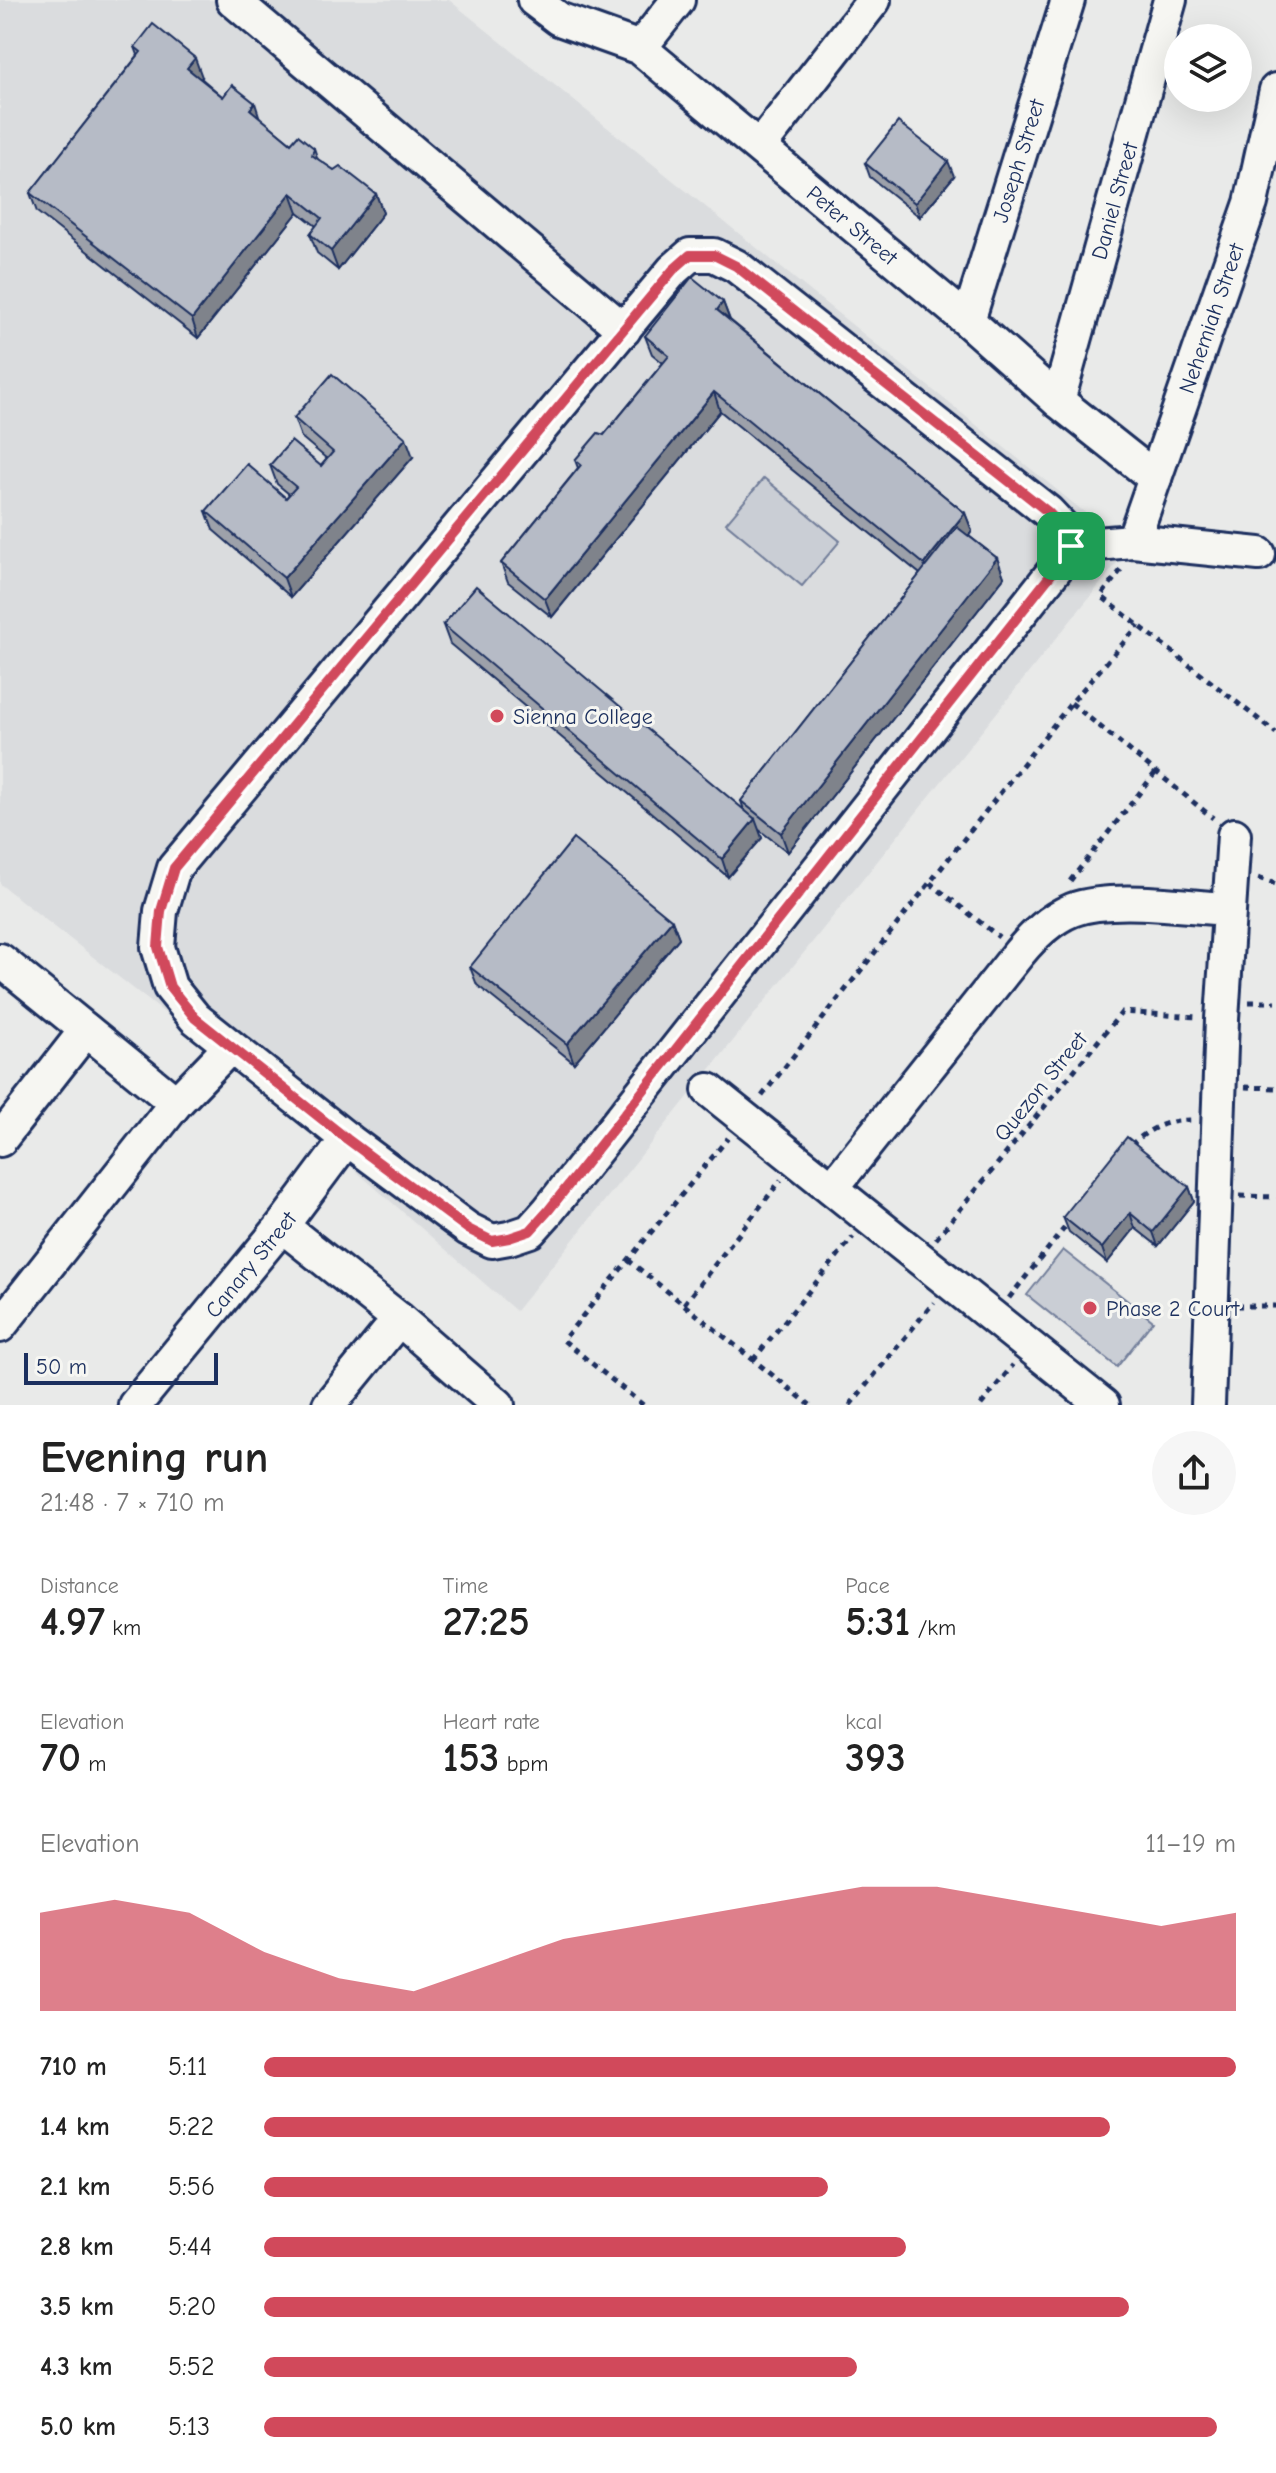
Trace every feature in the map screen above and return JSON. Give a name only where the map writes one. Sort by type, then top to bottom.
[{"type":"street","points":[[233,0],[624,330]]},
{"type":"street","name":"Peter Street","points":[[534,0],[559,19],[640,48],[968,321],[1058,401],[1155,478]]},
{"type":"street","points":[[640,48],[678,0]]},
{"type":"street","points":[[760,146],[874,0]]},
{"type":"street","name":"Joseph Street","points":[[968,321],[1068,0]]},
{"type":"street","name":"Daniel Street","points":[[1058,401],[1170,0]]},
{"type":"street","name":"Nehemiah Street","points":[[1133,541],[1263,205],[1276,90]]},
{"type":"street","points":[[690,255],[714,255],[736,266],[1048,512],[1066,531],[1071,546],[588,1162],[530,1231],[492,1241],[340,1148],[195,1018],[170,987],[158,947],[161,911],[174,868],[673,270],[690,255]]},
{"type":"street","points":[[1071,546],[1133,541],[1270,551]]},
{"type":"street","points":[[1208,1405],[1222,1019],[1234,835]]},
{"type":"street","points":[[832,1188],[1019,953],[1052,920],[1071,910],[1110,903],[1228,909]]},
{"type":"street","points":[[0,960],[176,1103]]},
{"type":"street","points":[[0,1140],[86,1030]]},
{"type":"street","points":[[0,1326],[176,1103],[230,1047]]},
{"type":"street","points":[[709,1090],[1103,1405]]},
{"type":"street","name":"Canary Street","points":[[135,1405],[282,1226],[340,1148]]},
{"type":"street","points":[[282,1226],[399,1319],[493,1403]]},
{"type":"street","points":[[329,1405],[399,1319]]},
{"type":"path","points":[[1101,596],[1276,733]]},
{"type":"path","points":[[643,1405],[563,1340],[744,1118],[1071,703],[1139,625]]},
{"type":"path","points":[[1071,703],[1234,835]]},
{"type":"path","points":[[1052,920],[1070,881],[1156,772]]},
{"type":"path","points":[[930,883],[1019,953]]},
{"type":"path","name":"Quezon Street","points":[[920,1259],[1122,1012],[1222,1019]]},
{"type":"path","points":[[1125,1152],[1163,1122],[1219,1120]]},
{"type":"path","points":[[683,1304],[797,1160]]},
{"type":"path","points":[[994,1317],[1079,1210]]},
{"type":"path","points":[[753,1360],[868,1217]]},
{"type":"path","points":[[628,1260],[810,1405]]},
{"type":"path","points":[[850,1405],[950,1282]]},
{"type":"path","points":[[1211,1306],[1276,1306]]},
{"type":"path","points":[[981,1405],[1029,1346]]},
{"type":"shaded area","name":"Sienna College","points":[[0,0],[449,0],[1129,548],[516,1311],[268,1094],[0,884]]},
{"type":"shaded area","points":[[764,478],[840,541],[802,586],[726,523]]},
{"type":"shaded area","name":"Phase 2 Court","points":[[1063,1250],[1153,1321],[1117,1367],[1027,1295]]},
{"type":"building","points":[[153,24],[195,58],[187,68],[223,97],[232,85],[255,103],[250,109],[291,143],[298,135],[314,148],[312,155],[334,170],[340,166],[376,194],[331,251],[310,234],[322,218],[291,193],[192,319],[30,193],[141,52],[135,47]]},
{"type":"building","points":[[898,122],[948,161],[915,203],[865,163]]},
{"type":"building","points":[[692,277],[723,302],[717,310],[965,513],[924,564],[714,392],[545,599],[501,563],[581,465],[575,460],[598,433],[604,435],[669,356],[645,336]]},
{"type":"building","points":[[332,374],[406,438],[284,578],[206,511],[247,464],[286,498],[296,487],[270,465],[291,441],[321,466],[333,452],[294,418]]},
{"type":"building","points":[[957,527],[997,558],[781,833],[741,801]]},
{"type":"building","points":[[476,586],[755,819],[722,859],[443,625]]},
{"type":"building","points":[[573,839],[672,920],[567,1044],[470,967]]},
{"type":"building","points":[[1127,1137],[1189,1187],[1153,1232],[1130,1213],[1102,1248],[1063,1217]]},
{"type":"place","name":"Sienna College","points":[[497,716]]},
{"type":"place","name":"Phase 2 Court","points":[[1090,1308]]},
{"type":"route","points":[[690,255],[714,255],[736,266],[1048,512],[1066,531],[1071,546],[530,1231],[492,1241],[468,1229],[347,1139],[195,1018],[170,987],[158,947],[161,911],[174,868],[673,270],[690,255]]}]
